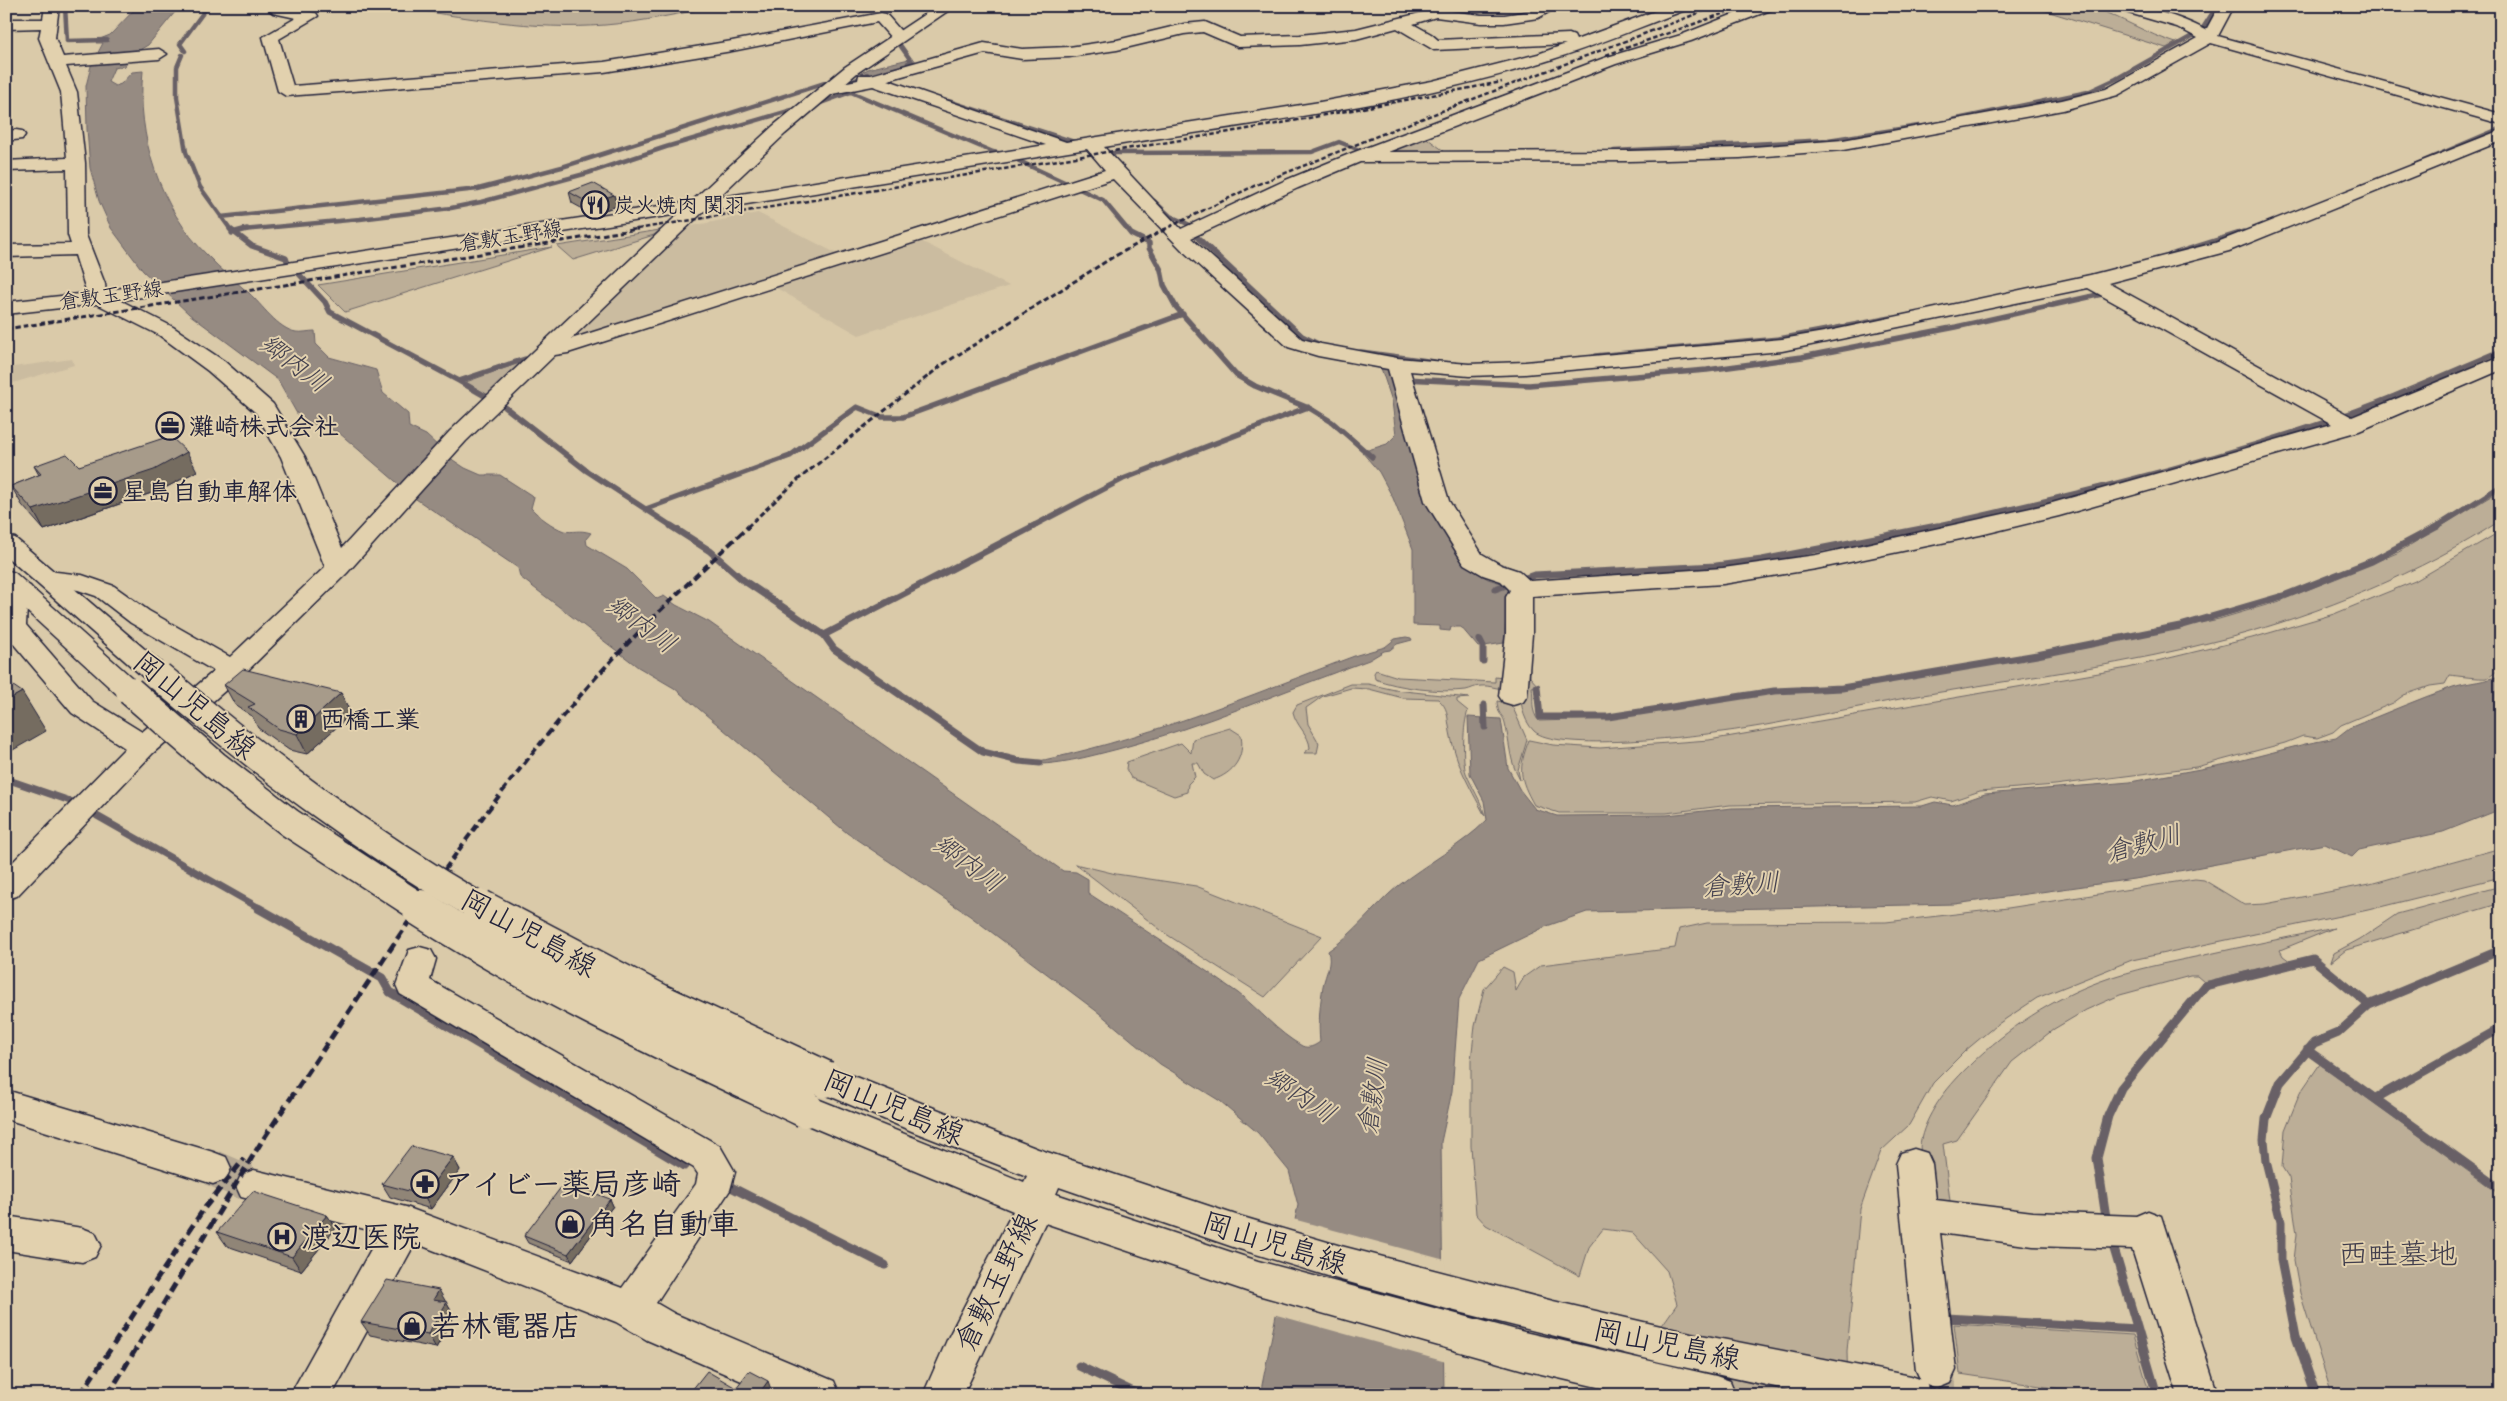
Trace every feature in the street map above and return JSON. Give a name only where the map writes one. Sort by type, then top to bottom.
[{"type":"street","points":[[52,6],[47,38],[66,62],[76,162],[77,235],[105,296],[166,331],[216,366],[265,409],[293,457],[338,568]]},
{"type":"street","points":[[272,6],[278,10],[311,16],[271,37],[286,91],[604,67],[732,46],[881,17],[898,37]]},
{"type":"street","points":[[864,79],[898,37],[948,6]]},
{"type":"street","points":[[6,888],[143,746],[232,670],[338,568],[458,436],[779,130],[827,90],[984,48],[1022,54],[1069,52],[1110,46],[1194,28],[1212,28],[1238,42],[1300,40],[1356,34],[1436,13],[1480,19],[1522,17],[1553,6]]},
{"type":"street","name":"倉敷玉野線","points":[[6,308],[251,275],[698,206],[1062,149],[1433,86],[1503,69],[1585,43],[1683,6]]},
{"type":"street","points":[[1178,237],[1292,184],[1358,157],[1610,61],[1686,38],[1768,6]]},
{"type":"street","points":[[2120,6],[2182,24],[2209,38],[2501,119]]},
{"type":"street","points":[[1358,157],[1630,156],[1740,153],[1843,144],[1929,132],[2090,99],[2112,92],[2209,38],[2227,6]]},
{"type":"street","points":[[6,24],[48,23]]},
{"type":"street","points":[[1400,23],[1426,37],[1434,45],[1569,39],[1585,43]]},
{"type":"street","points":[[66,62],[159,54]]},
{"type":"street","points":[[864,79],[1059,144],[1062,149]]},
{"type":"street","points":[[1092,144],[1115,173],[1178,237],[1295,343],[1307,348],[1392,369],[1469,370],[1525,368],[1782,345],[1824,338],[2091,281],[2222,246],[2371,189],[2501,135]]},
{"type":"street","points":[[6,166],[76,162]]},
{"type":"street","points":[[551,348],[561,349],[1115,173]]},
{"type":"street","points":[[6,251],[82,249]]},
{"type":"street","points":[[2091,281],[2341,421]]},
{"type":"street","points":[[1392,369],[1437,501],[1473,559],[1518,584],[1724,576],[1836,558],[2051,511],[2341,421],[2501,362]]},
{"type":"street","name":"岡山児島線","points":[[6,543],[159,676],[276,774],[392,855],[612,979],[825,1079],[974,1141],[1049,1169],[1085,1202],[1258,1278],[1524,1351],[1716,1395]]},
{"type":"street","points":[[48,579],[82,583],[105,592],[140,617],[232,670]]},
{"type":"street","points":[[1513,696],[1519,634],[1518,584]]},
{"type":"street","points":[[13,585],[13,626],[82,707],[143,746]]},
{"type":"street","name":"岡山児島線","points":[[13,585],[208,759],[290,824],[451,928],[583,1003],[805,1109],[1034,1203],[1085,1202],[1311,1255],[1528,1313],[1663,1345],[1919,1387]]},
{"type":"street","points":[[420,959],[412,986],[707,1157],[717,1172],[712,1190],[630,1309]]},
{"type":"street","points":[[6,1104],[213,1168]]},
{"type":"street","points":[[1914,1164],[1920,1214],[1919,1387]]},
{"type":"street","name":"倉敷玉野線","points":[[943,1395],[966,1344],[1023,1232],[1049,1169]]},
{"type":"street","points":[[254,1186],[406,1223],[630,1309],[661,1327],[820,1395]]},
{"type":"street","points":[[1920,1214],[2032,1229],[2129,1231],[2151,1249],[2198,1395]]},
{"type":"street","points":[[310,1395],[406,1223]]},
{"type":"street","points":[[6,1233],[82,1245]]},
{"type":"shaded area","points":[[758,213],[849,260],[915,238],[1009,286],[859,335],[764,281],[586,338],[578,330],[681,228]]},
{"type":"shaded area","points":[[72,359],[74,365],[6,385],[6,368]]},
{"type":"green space","points":[[2071,5],[2091,7],[2176,43],[2166,48],[2030,6]]},
{"type":"green space","points":[[392,6],[718,6],[633,22],[605,25],[551,26],[498,22]]},
{"type":"green space","points":[[1368,6],[1532,6],[1492,11]]},
{"type":"green space","points":[[1424,136],[1444,151],[1387,151]]},
{"type":"green space","points":[[660,230],[654,235],[573,260],[557,246]]},
{"type":"green space","points":[[552,247],[345,312],[318,285]]},
{"type":"green space","points":[[527,360],[491,397],[466,382]]},
{"type":"green space","points":[[2501,490],[2501,520],[2438,557],[2369,590],[2334,604],[2263,628],[2191,647],[2117,663],[1901,699],[1762,726],[1669,738],[1590,742],[1546,737],[1534,731],[1526,720],[1522,707],[1520,677],[1528,617],[1530,677],[1538,686],[1532,687],[1534,713],[1539,721],[1608,719],[1781,692],[1848,689],[2089,647],[2219,619],[2280,601],[2397,553]]},
{"type":"green space","points":[[2501,531],[2501,668],[2487,678],[2450,675],[2445,684],[2430,686],[2404,695],[2393,703],[2341,725],[2333,732],[2317,738],[2303,736],[2285,743],[2196,767],[2055,785],[1980,791],[1951,801],[1932,797],[1915,802],[1730,805],[1666,813],[1559,813],[1534,805],[1525,788],[1522,766],[1529,740],[1553,745],[1600,748],[1709,740],[2128,668],[2252,638],[2334,614],[2415,581]]},
{"type":"green space","points":[[1376,670],[1398,677],[1495,682],[1495,677],[1502,678],[1507,688],[1477,686],[1456,691],[1420,689],[1395,685],[1375,679],[1374,673]]},
{"type":"green space","points":[[1351,684],[1368,684],[1395,690],[1469,698],[1457,699],[1457,702],[1468,711],[1464,733],[1465,767],[1485,816],[1459,762],[1444,705],[1438,699],[1403,698],[1369,689],[1351,688],[1323,696],[1306,708],[1308,724],[1319,743],[1317,753],[1304,753],[1310,748],[1307,738],[1293,712],[1297,705]]},
{"type":"green space","points":[[1497,701],[1508,703],[1513,708],[1527,740],[1518,770],[1520,780],[1516,773],[1505,723],[1498,710]]},
{"type":"green space","points":[[1230,728],[1241,735],[1241,750],[1236,763],[1227,773],[1213,780],[1204,774],[1198,763],[1192,763],[1195,777],[1188,784],[1187,792],[1174,796],[1131,778],[1126,769],[1127,762],[1181,743],[1191,753],[1193,739]]},
{"type":"green space","points":[[2501,848],[2501,877],[2368,910],[2132,960],[2037,998],[1995,1026],[1965,1051],[1933,1083],[1909,1125],[1881,1151],[1860,1209],[1847,1351],[1848,1395],[1613,1395],[1677,1304],[1667,1271],[1633,1233],[1603,1229],[1589,1247],[1580,1276],[1486,1225],[1476,1214],[1471,1146],[1471,1060],[1475,1026],[1484,989],[1503,967],[1513,972],[1516,991],[1524,977],[1541,965],[1675,948],[1679,929],[1707,923],[1886,922],[2008,908],[2195,879],[2204,880],[2245,905],[2265,904],[2370,884]]},
{"type":"green space","points":[[1075,864],[1116,874],[1196,886],[1322,936],[1265,997],[1166,934]]},
{"type":"green space","points":[[2501,886],[2501,903],[2346,950],[2331,962],[2334,953],[2360,939],[2397,914]]},
{"type":"green space","points":[[2334,928],[2280,950],[2283,956],[2290,961],[2204,982],[2197,976],[2190,976],[2120,995],[2086,1010],[2054,1029],[2012,1062],[1957,1140],[1943,1144],[1951,1209],[1933,1201],[1920,1154],[1920,1146],[1924,1128],[1934,1108],[1963,1072],[1985,1051],[2031,1016],[2065,996],[2125,973]]},
{"type":"green space","name":"西畦墓地","points":[[2320,1064],[2501,1195],[2501,1395],[2332,1395],[2300,1293],[2294,1260],[2297,1234],[2289,1178],[2282,1167],[2285,1130],[2300,1093]]},
{"type":"green space","points":[[1954,1324],[2133,1335],[2150,1395],[2101,1395],[1960,1374]]},
{"type":"water","points":[[138,6],[180,6],[148,45],[134,53],[125,66],[114,68],[108,82],[115,86],[121,84],[132,72],[143,71],[143,120],[148,145],[164,193],[176,216],[190,237],[207,255],[249,293],[277,322],[296,332],[315,331],[316,344],[329,357],[376,370],[383,393],[408,414],[409,427],[426,435],[453,460],[481,475],[500,475],[534,497],[531,508],[555,527],[570,532],[583,531],[591,533],[586,539],[587,545],[627,569],[657,599],[664,596],[676,605],[709,622],[1063,871],[1076,872],[1088,879],[1088,893],[1238,993],[1277,1028],[1302,1046],[1311,1047],[1320,1042],[1320,1007],[1329,964],[1328,951],[1347,936],[1398,886],[1466,838],[1487,820],[1484,801],[1470,774],[1468,717],[1501,719],[1508,768],[1520,790],[1535,809],[1557,816],[1667,815],[1732,808],[1922,806],[1935,802],[1953,805],[1985,794],[2130,782],[2227,764],[2336,738],[2349,728],[2427,696],[2453,687],[2501,675],[2501,809],[2443,832],[2359,850],[2352,857],[2325,844],[2141,878],[1955,904],[1587,912],[1547,926],[1479,959],[1459,999],[1452,1091],[1441,1142],[1444,1395],[1260,1395],[1298,1205],[1289,1171],[1258,1133],[1220,1101],[1160,1064],[1099,1013],[970,916],[847,833],[674,688],[638,667],[520,577],[518,568],[416,499],[338,432],[300,419],[278,380],[189,314],[143,271],[111,228],[99,201],[90,168],[86,86],[91,66],[103,43],[96,43],[110,35]]},
{"type":"water","points":[[913,58],[917,63],[869,76],[861,73],[868,69]]},
{"type":"water","points":[[1380,365],[1385,365],[1393,379],[1421,490],[1452,547],[1462,562],[1488,579],[1501,583],[1508,589],[1504,643],[1478,647],[1461,627],[1451,627],[1450,631],[1440,630],[1440,626],[1413,625],[1413,549],[1393,498],[1379,472],[1362,452],[1387,444],[1396,435],[1392,401]]},
{"type":"water","points":[[1406,637],[1412,640],[1397,644],[1390,650],[1384,651],[1369,660],[1182,730],[1083,758],[1048,764],[1024,764],[1067,755],[1152,731],[1357,655],[1385,647],[1395,639]]},
{"type":"pier","points":[[1293,1219],[1445,1260],[1446,1362],[1273,1314]]},
{"type":"building","points":[[593,183],[614,195],[589,203],[569,192]]},
{"type":"building","points":[[170,436],[187,452],[154,470],[33,510],[11,486],[41,474],[34,466],[67,454],[79,466]]},
{"type":"building","points":[[243,669],[341,693],[297,734],[279,729],[248,707],[255,704],[224,685]]},
{"type":"building","points":[[6,681],[22,692],[6,701]]},
{"type":"building","points":[[411,1146],[453,1157],[424,1195],[382,1184]]},
{"type":"building","name":"角名自動車","points":[[565,1182],[610,1199],[568,1254],[524,1236]]},
{"type":"building","name":"渡辺医院","points":[[253,1191],[327,1215],[292,1257],[217,1232]]},
{"type":"building","name":"若林電器店","points":[[387,1280],[439,1290],[433,1300],[447,1302],[428,1334],[361,1322]]},
{"type":"building","points":[[707,1371],[736,1388],[749,1371],[768,1381],[758,1395],[688,1395]]},
{"type":"waterway","points":[[65,6],[67,41],[107,40]]},
{"type":"waterway","points":[[185,51],[180,44],[208,6]]},
{"type":"waterway","points":[[2203,28],[2217,6]]},
{"type":"waterway","points":[[1952,120],[2088,92],[2116,79],[2194,35]]},
{"type":"waterway","points":[[900,45],[912,62],[908,63]]},
{"type":"waterway","points":[[182,55],[177,67],[177,97],[186,152],[200,187],[222,217]]},
{"type":"waterway","points":[[851,92],[844,86],[867,74]]},
{"type":"waterway","points":[[222,217],[478,189],[562,167],[825,83]]},
{"type":"waterway","points":[[818,104],[851,92]]},
{"type":"waterway","points":[[851,92],[993,152],[1003,154]]},
{"type":"waterway","points":[[948,101],[1074,142]]},
{"type":"waterway","points":[[244,230],[360,219],[451,208],[481,202],[588,173],[666,147],[792,110]]},
{"type":"waterway","points":[[1614,151],[1828,140],[1919,126]]},
{"type":"waterway","points":[[2414,165],[2501,128]]},
{"type":"waterway","points":[[1117,164],[1113,159],[1113,153],[1312,152],[1339,142],[1362,151]]},
{"type":"waterway","points":[[1019,161],[1103,200],[1128,230]]},
{"type":"waterway","points":[[1154,201],[1170,216],[1190,225]]},
{"type":"waterway","points":[[222,217],[231,229]]},
{"type":"waterway","points":[[231,229],[234,232]]},
{"type":"waterway","points":[[1127,229],[1131,234],[1149,243],[1149,248],[1161,270],[1164,285],[1176,307],[1182,314]]},
{"type":"waterway","points":[[234,232],[244,230]]},
{"type":"waterway","points":[[234,232],[252,246],[286,258],[288,264]]},
{"type":"waterway","points":[[2170,255],[2243,232]]},
{"type":"waterway","points":[[1197,237],[1302,336],[1318,344]]},
{"type":"waterway","points":[[299,274],[325,302],[330,312],[459,381]]},
{"type":"waterway","points":[[1404,379],[1529,385],[1707,370],[1802,357],[1956,327],[2102,294]]},
{"type":"waterway","points":[[646,509],[790,456],[857,407],[882,417],[903,417],[1182,314]]},
{"type":"waterway","points":[[1182,314],[1236,375],[1255,386],[1307,407]]},
{"type":"waterway","points":[[1595,356],[1779,339],[1891,318]]},
{"type":"waterway","points":[[1931,527],[2030,505],[2128,480],[2274,439],[2367,407],[2501,351]]},
{"type":"waterway","points":[[1361,352],[1435,362]]},
{"type":"waterway","points":[[459,381],[525,359]]},
{"type":"waterway","points":[[459,381],[485,396]]},
{"type":"waterway","points":[[505,407],[587,471],[673,527]]},
{"type":"waterway","points":[[1031,527],[1123,479],[1307,407]]},
{"type":"waterway","points":[[1307,407],[1332,422],[1372,457]]},
{"type":"waterway","points":[[2436,527],[2501,486]]},
{"type":"waterway","points":[[671,526],[710,551],[743,580],[824,635]]},
{"type":"waterway","points":[[824,635],[1034,526]]},
{"type":"waterway","points":[[1495,589],[1534,575],[1716,566],[1762,560],[1937,526]]},
{"type":"waterway","points":[[1537,687],[1540,717],[1608,717],[1774,691],[1842,688],[2037,655],[2180,626],[2286,595],[2372,561],[2438,526]]},
{"type":"waterway","points":[[824,635],[834,649],[983,752],[1019,761],[1040,763]]},
{"type":"waterway","points":[[1480,640],[1483,646],[1483,661]]},
{"type":"waterway","points":[[1484,705],[1485,727]]},
{"type":"waterway","points":[[6,779],[76,803]]},
{"type":"waterway","points":[[97,816],[261,909]]},
{"type":"waterway","points":[[258,908],[382,978],[390,992],[685,1166]]},
{"type":"waterway","points":[[2369,1005],[2501,950]]},
{"type":"waterway","points":[[2107,1224],[2097,1158],[2108,1116],[2121,1088],[2205,986],[2313,959],[2369,1005]]},
{"type":"waterway","points":[[2308,1050],[2314,1043],[2338,1033],[2369,1005]]},
{"type":"waterway","points":[[2376,1098],[2501,1028]]},
{"type":"waterway","points":[[2308,1050],[2501,1189]]},
{"type":"waterway","points":[[2308,1050],[2280,1083],[2266,1119],[2264,1140],[2266,1161],[2281,1222],[2281,1260],[2296,1337],[2316,1395]]},
{"type":"waterway","points":[[727,1185],[885,1265]]},
{"type":"waterway","points":[[2112,1242],[2157,1395]]},
{"type":"waterway","points":[[1948,1324],[1947,1318],[2137,1329]]},
{"type":"waterway","points":[[1079,1366],[1140,1395]]},
{"type":"tunnel","points":[[213,1168],[254,1186]]},
{"type":"tunnel","points":[[1936,1370],[1939,1395]]},
{"type":"railway","points":[[1163,230],[1256,185],[1392,130],[1717,6]]},
{"type":"railway","points":[[1606,55],[1745,6]]},
{"type":"railway","points":[[631,230],[1266,126],[1502,82]]},
{"type":"railway","points":[[6,329],[638,229]]},
{"type":"railway","points":[[747,527],[800,478],[942,365],[1113,257],[1166,229]]},
{"type":"railway","points":[[417,909],[504,789],[598,675],[672,599],[749,526]]},
{"type":"railway","points":[[108,1395],[262,1141],[418,908]]},
{"type":"railway","points":[[80,1395],[203,1210],[244,1159]]},
{"type":"place","name":"炭火焼肉 関羽","points":[[595,205]]},
{"type":"place","name":"灘崎株式会社","points":[[170,426]]},
{"type":"place","name":"星島自動車解体","points":[[103,491]]},
{"type":"place","name":"西橋工業","points":[[301,719]]},
{"type":"place","name":"アイビー薬局彦崎","points":[[425,1184]]},
{"type":"place","name":"角名自動車","points":[[570,1224]]},
{"type":"place","name":"渡辺医院","points":[[282,1237]]},
{"type":"place","name":"若林電器店","points":[[412,1326]]},
{"type":"water label","name":"郷内川","points":[[295,363]]},
{"type":"water label","name":"郷内川","points":[[642,624]]},
{"type":"water label","name":"倉敷川","points":[[2143,843]]},
{"type":"water label","name":"郷内川","points":[[969,863]]},
{"type":"water label","name":"倉敷川","points":[[1741,884]]},
{"type":"water label","name":"郷内川","points":[[1301,1095]]},
{"type":"water label","name":"倉敷川","points":[[1372,1096]]}]
